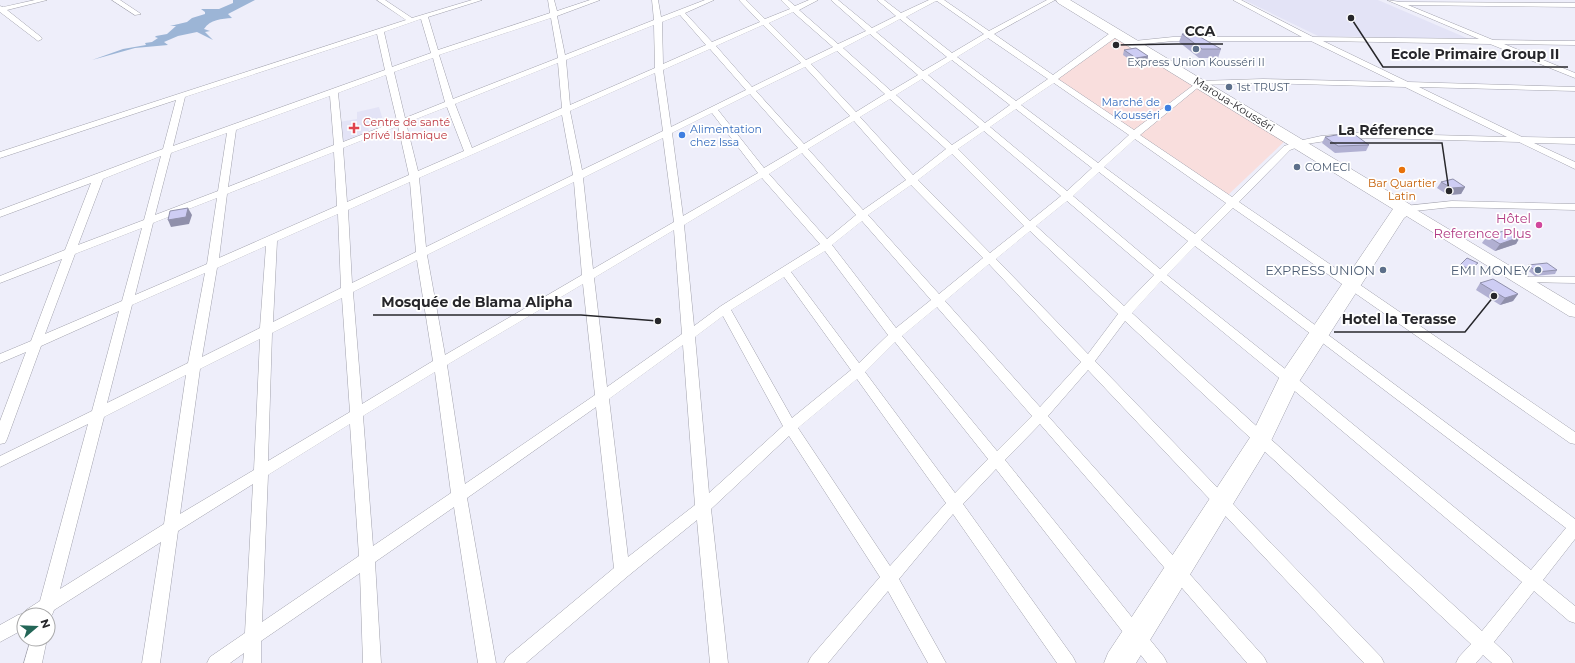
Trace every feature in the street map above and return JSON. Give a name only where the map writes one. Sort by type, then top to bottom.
[{"type":"highway","name":"Maroua-Kousséri","points":[[1062,0],[1405,209]]},
{"type":"highway","points":[[1119,663],[1135,635],[1222,502],[1261,439],[1289,379],[1397,214],[1405,209]]},
{"type":"street","points":[[1,9],[44,0]]},
{"type":"street","points":[[115,0],[137,14]]},
{"type":"street","points":[[380,0],[411,20]]},
{"type":"street","points":[[0,155],[411,20],[479,0]]},
{"type":"street","points":[[551,0],[562,59],[566,111],[578,176],[588,277],[622,571]]},
{"type":"street","points":[[0,214],[166,151],[334,92],[390,70],[554,16],[597,0]]},
{"type":"street","points":[[656,0],[659,70],[666,133],[674,174],[679,222],[703,507],[719,663]]},
{"type":"street","points":[[0,280],[149,220],[711,0]]},
{"type":"street","points":[[742,0],[823,81],[853,117],[912,180],[990,259],[1375,663]]},
{"type":"street","points":[[784,0],[952,149],[1030,226],[1504,663]]},
{"type":"street","points":[[0,359],[816,0]]},
{"type":"street","points":[[834,0],[986,126],[1160,274],[1575,616]]},
{"type":"street","points":[[880,0],[952,57],[1100,167],[1575,528],[1465,663]]},
{"type":"street","points":[[0,462],[97,415],[347,289],[934,0]]},
{"type":"street","points":[[939,0],[1575,439]]},
{"type":"street","points":[[52,607],[170,528],[440,363],[763,173],[889,94],[989,34],[1052,0]]},
{"type":"street","points":[[1236,0],[1312,39],[1575,166]]},
{"type":"street","points":[[1537,0],[1569,12]]},
{"type":"street","points":[[1393,1],[1575,6]]},
{"type":"street","points":[[1393,1],[1575,76]]},
{"type":"street","points":[[1,9],[38,39]]},
{"type":"street","points":[[681,12],[938,300],[1258,663]]},
{"type":"street","points":[[424,16],[450,103],[469,152]]},
{"type":"street","points":[[380,31],[414,176],[421,253],[440,363],[459,495],[487,663]]},
{"type":"street","points":[[216,663],[253,636],[602,397],[724,309],[826,245],[862,215],[912,180],[952,149],[1054,79],[1116,33]]},
{"type":"street","points":[[1134,43],[1173,39],[1312,39],[1575,43]]},
{"type":"street","points":[[513,663],[622,571],[703,507],[790,428],[857,372],[895,335],[1067,196],[1134,135],[1199,83],[1271,81],[1411,86],[1575,89]]},
{"type":"street","points":[[334,92],[340,146],[347,289],[362,515],[367,559],[372,663]]},
{"type":"street","points":[[47,607],[181,96]]},
{"type":"street","points":[[714,109],[763,173],[826,245],[895,335],[997,460],[1158,663]]},
{"type":"street","points":[[151,663],[194,366],[212,267],[232,128]]},
{"type":"street","points":[[817,663],[889,577],[954,503],[1040,416],[1088,362],[1125,313],[1160,274],[1287,148],[1298,143],[1328,137],[1380,136],[1575,141]]},
{"type":"street","points":[[0,439],[98,178]]},
{"type":"street","points":[[1405,209],[1452,204],[1575,206]]},
{"type":"street","points":[[1405,209],[1575,312]]},
{"type":"street","points":[[252,663],[266,330],[272,239]]},
{"type":"street","points":[[785,271],[857,372],[954,503],[1067,663]]},
{"type":"street","points":[[1522,280],[1575,280]]},
{"type":"street","points":[[724,309],[790,428],[889,577],[937,663]]},
{"type":"street","points":[[0,634],[16,625]]},
{"type":"street","points":[[33,663],[37,647]]},
{"type":"shaded area","points":[[1244,0],[1378,0],[1469,39],[1318,36]]},
{"type":"shaded area","name":"Marché de Kousséri","points":[[1116,34],[1287,139],[1228,195],[1054,78]]},
{"type":"shaded area","name":"Centre de santé privé Islamique","points":[[379,107],[383,120],[368,124],[369,132],[356,136],[356,138],[343,141],[339,122],[357,119],[357,112]]},
{"type":"water","points":[[233,0],[255,0],[228,14],[232,18],[216,20],[210,23],[204,29],[210,31],[205,32],[213,40],[197,32],[178,36],[164,42],[168,45],[135,48],[92,60],[123,49],[146,45],[145,43],[152,42],[158,38],[155,37],[156,36],[167,34],[176,26],[170,26],[187,22],[192,18],[205,14],[205,12],[201,9],[219,9],[233,3]]},
{"type":"building","points":[[1182,34],[1195,34],[1221,49],[1202,49]]},
{"type":"building","points":[[1136,48],[1148,56],[1136,58],[1124,50]]},
{"type":"building","points":[[1342,134],[1354,134],[1369,145],[1338,146],[1325,137]]},
{"type":"building","points":[[1453,179],[1465,187],[1452,188],[1441,182]]},
{"type":"building","points":[[188,208],[186,217],[168,220],[170,211]]},
{"type":"building","points":[[1507,230],[1520,237],[1500,244],[1487,236]]},
{"type":"building","points":[[1467,258],[1478,263],[1470,269],[1460,265]]},
{"type":"building","points":[[1547,263],[1557,270],[1537,272],[1528,265]]},
{"type":"building","points":[[1493,279],[1518,294],[1505,298],[1480,283]]},
{"type":"place","name":"Ecole Primaire Group II","points":[[1351,18]]},
{"type":"place","name":"CCA","points":[[1116,45]]},
{"type":"place","name":"Express Union Kousséri II","points":[[1196,49]]},
{"type":"place","name":"1st TRUST","points":[[1229,87]]},
{"type":"place","name":"Marché de Kousséri","points":[[1168,108]]},
{"type":"place","name":"Centre de santé privé Islamique","points":[[354,128]]},
{"type":"place","name":"Alimentation chez Issa","points":[[682,135]]},
{"type":"place","name":"COMECI","points":[[1297,167]]},
{"type":"place","name":"Bar Quartier Latin","points":[[1402,170]]},
{"type":"place","name":"La Réference","points":[[1449,191]]},
{"type":"place","name":"Hôtel Reference Plus","points":[[1539,225]]},
{"type":"place","name":"EXPRESS UNION","points":[[1383,270]]},
{"type":"place","name":"EMI MONEY","points":[[1538,270]]},
{"type":"place","name":"Hotel la Terasse","points":[[1494,296]]},
{"type":"place","name":"Mosquée de Blama Alipha","points":[[658,321]]}]
